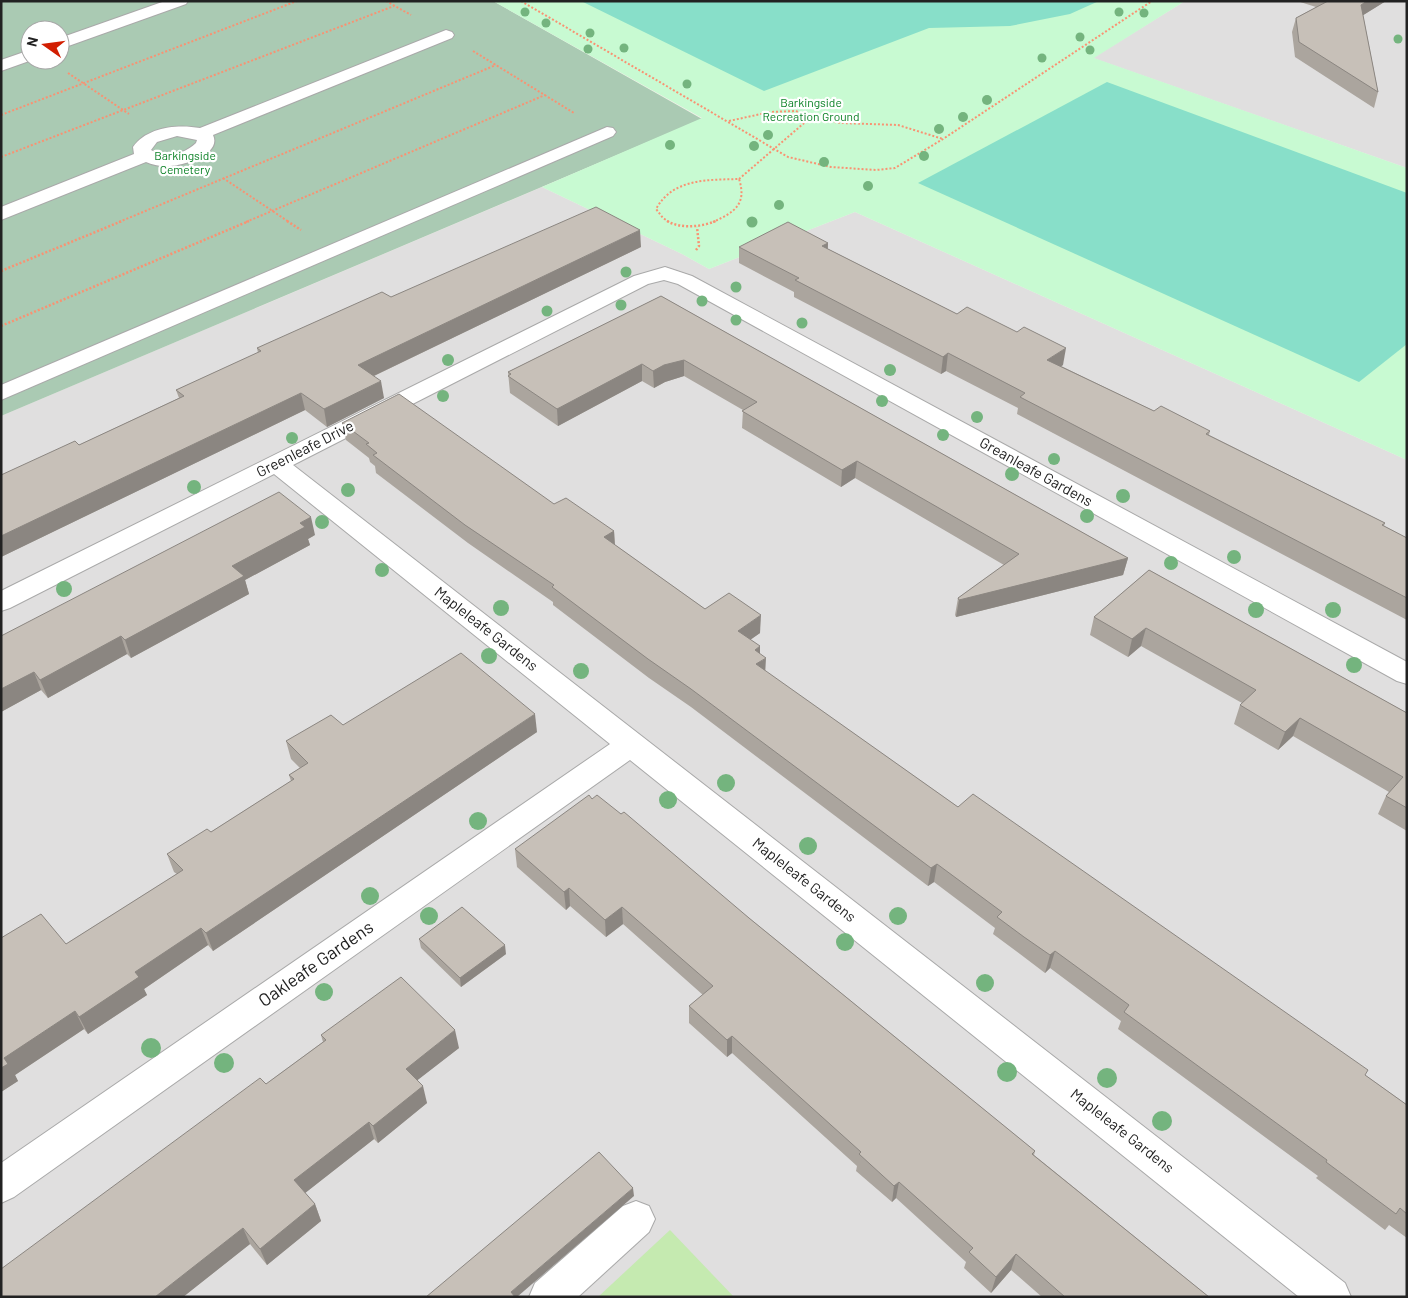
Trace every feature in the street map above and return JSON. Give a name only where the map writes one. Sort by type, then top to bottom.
[{"type":"street","points":[[70,40],[180,1]]},
{"type":"street","points":[[201,134],[446,35]]},
{"type":"street","points":[[1,66],[20,59]]},
{"type":"street","points":[[177,131],[201,134],[206,137],[208,142],[206,147],[191,156],[161,160],[146,156],[142,152],[142,147],[145,142],[159,134],[177,131]]},
{"type":"street","points":[[1,393],[607,132]]},
{"type":"street","points":[[1,214],[146,156]]},
{"type":"street","name":"Greenleafe Drive","points":[[1,602],[641,280],[664,273]]},
{"type":"street","name":"Greanleafe Gardens","points":[[664,273],[685,280],[1407,674]]},
{"type":"street","name":"Mapleleafe Gardens","points":[[276,464],[1331,1297]]},
{"type":"street","name":"Oakleafe Gardens","points":[[1,1185],[632,744]]},
{"type":"street","points":[[549,1297],[636,1219]]},
{"type":"path","points":[[1,115],[297,1]]},
{"type":"path","points":[[386,1],[607,132]]},
{"type":"path","points":[[522,1],[728,121],[774,150],[788,157],[831,167],[855,170],[895,168],[943,139],[1152,1]]},
{"type":"path","points":[[1,157],[394,6]]},
{"type":"path","points":[[1,271],[496,66]]},
{"type":"path","points":[[64,70],[159,134]]},
{"type":"path","points":[[1,326],[545,95]]},
{"type":"path","points":[[728,121],[756,114],[787,111],[804,114],[810,118],[840,123],[898,125],[943,139]]},
{"type":"path","points":[[739,179],[743,193],[741,202],[733,211],[721,218],[697,227],[683,227],[669,223],[659,217],[656,209],[659,200],[669,192],[691,183],[739,179],[810,118]]},
{"type":"path","points":[[191,156],[333,251]]},
{"type":"path","points":[[697,227],[699,246]]},
{"type":"shaded area","points":[[1185,1],[1407,1],[1407,168],[1093,58]]},
{"type":"shaded area","points":[[542,187],[682,254],[709,269],[855,212],[1407,460],[1407,1297],[1,1297],[1,416]]},
{"type":"green space","name":"Barkingside Cemetery","points":[[1,1],[493,1],[702,119],[1,416]]},
{"type":"green space","name":"Barkingside Recreation Ground","points":[[493,1],[1185,1],[1094,58],[1407,168],[1407,460],[855,212],[709,269],[682,254],[542,187],[702,118]]},
{"type":"green space","points":[[581,1],[1099,1],[1070,14],[1010,26],[929,28],[764,91]]},
{"type":"green space","points":[[1107,82],[1407,193],[1407,344],[1359,382],[918,183]]},
{"type":"green space","points":[[670,1230],[734,1297],[598,1297]]},
{"type":"building","points":[[1328,1],[1367,1],[1361,5],[1378,92],[1299,42],[1296,18]]},
{"type":"building","points":[[596,207],[640,230],[358,365],[381,381],[324,409],[301,393],[1,536],[1,475],[75,441],[79,445],[184,396],[176,390],[261,351],[257,348],[382,292],[391,297]]},
{"type":"building","points":[[788,222],[828,243],[822,246],[957,314],[967,307],[1017,332],[1024,327],[1066,348],[1047,360],[1154,411],[1161,406],[1210,431],[1206,434],[1385,523],[1382,525],[1407,538],[1407,598],[1020,397],[1025,393],[948,353],[943,357],[795,280],[799,278],[739,247]]},
{"type":"building","points":[[661,296],[1128,558],[959,600],[958,598],[1019,554],[857,461],[842,470],[742,411],[757,402],[684,360],[664,365],[653,371],[642,364],[557,409],[508,376],[511,374],[508,372]]},
{"type":"building","points":[[399,394],[554,504],[566,498],[614,531],[604,537],[705,609],[729,593],[761,615],[738,631],[760,646],[755,650],[766,658],[756,664],[958,807],[973,794],[1368,1070],[1365,1075],[1407,1105],[1407,1214],[1400,1208],[1396,1214],[1326,1162],[1327,1160],[1124,1012],[1129,1005],[1055,951],[1050,955],[1024,937],[997,917],[1002,912],[937,864],[931,868],[552,587],[554,585],[465,525],[373,455],[377,453],[366,444],[369,443],[342,423]]},
{"type":"building","points":[[279,492],[311,517],[300,523],[305,527],[232,566],[244,576],[125,640],[121,636],[40,680],[34,672],[1,689],[1,636]]},
{"type":"building","points":[[1149,570],[1407,713],[1407,808],[1386,796],[1403,777],[1300,718],[1285,732],[1240,705],[1256,690],[1146,628],[1132,639],[1094,617]]},
{"type":"building","points":[[461,653],[535,714],[206,933],[201,928],[135,972],[139,977],[79,1017],[75,1011],[4,1058],[8,1064],[1,1068],[1,938],[41,914],[66,944],[183,870],[167,854],[207,829],[211,832],[294,779],[289,775],[308,763],[286,741],[331,715],[343,725]]},
{"type":"building","points":[[589,795],[592,799],[597,795],[621,814],[624,812],[749,918],[1035,1151],[1032,1154],[1209,1297],[1065,1297],[1016,1254],[996,1277],[969,1252],[973,1248],[899,1182],[894,1186],[859,1154],[861,1152],[732,1036],[727,1040],[689,1006],[713,986],[622,907],[605,920],[569,888],[564,892],[515,849]]},
{"type":"building","points":[[462,907],[505,945],[460,978],[419,939]]},
{"type":"building","points":[[401,977],[455,1030],[406,1069],[423,1086],[373,1126],[369,1122],[294,1180],[315,1204],[260,1249],[243,1228],[155,1297],[1,1297],[1,1269],[260,1078],[266,1084],[326,1040],[321,1035]]},
{"type":"building","points":[[599,1152],[633,1188],[511,1292],[515,1297],[426,1297]]}]
